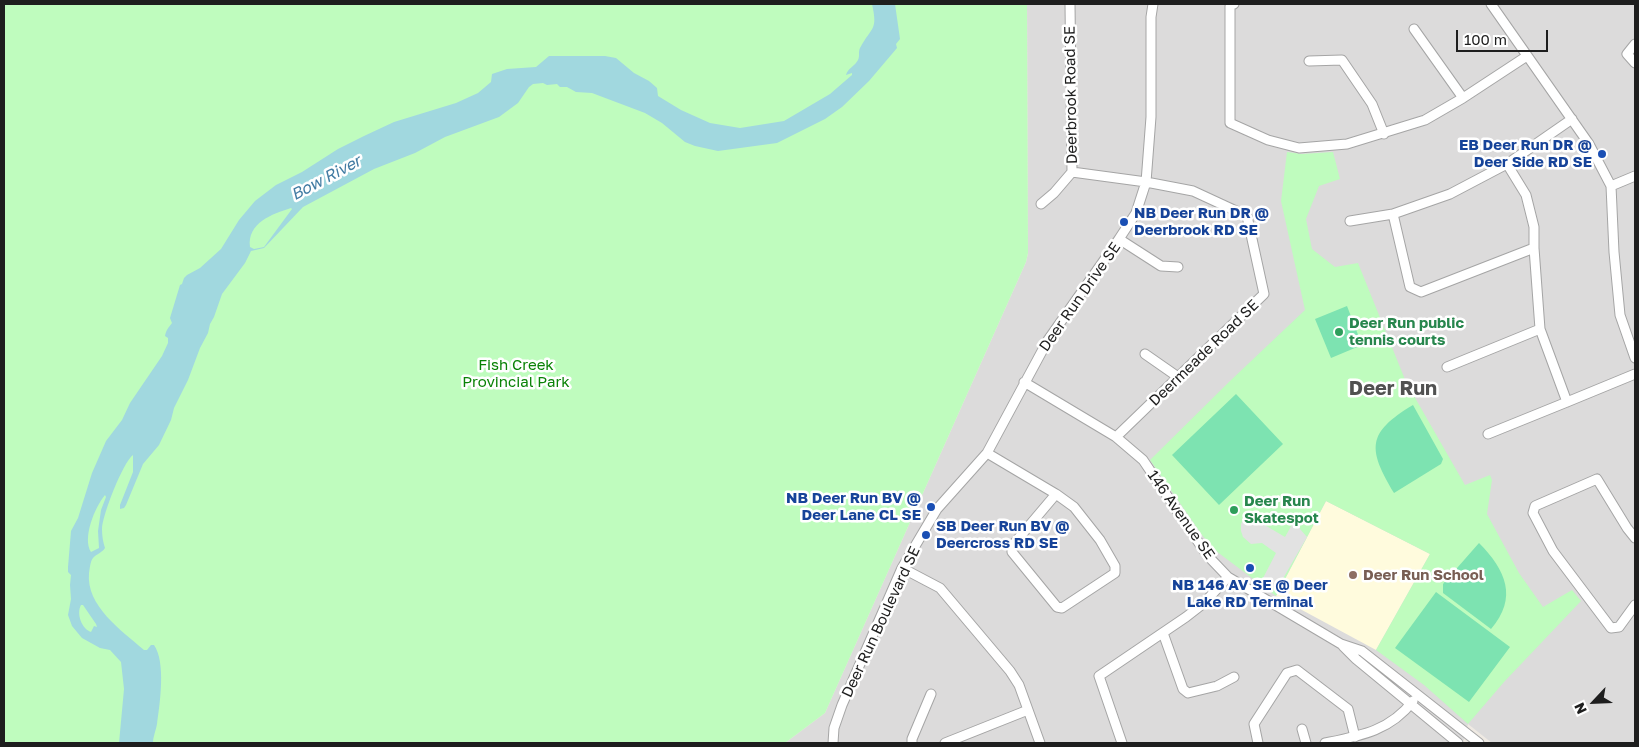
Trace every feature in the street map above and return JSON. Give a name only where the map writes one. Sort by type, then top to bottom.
[{"type":"street","name":"Deerbrook Road SE","points":[[1070,4],[1072,172],[1146,182]]},
{"type":"street","name":"Deer Run Drive SE","points":[[1024,382],[1048,340],[1136,212],[1146,182],[1151,117],[1151,17],[1153,4]]},
{"type":"street","points":[[1234,4],[1230,6],[1230,123],[1268,140],[1298,148],[1347,144],[1425,120],[1463,98],[1527,56]]},
{"type":"street","points":[[1491,4],[1590,144],[1611,186],[1614,252],[1620,315],[1635,358]]},
{"type":"street","points":[[1414,29],[1463,98]]},
{"type":"street","points":[[1635,44],[1627,54],[1635,63]]},
{"type":"street","points":[[1309,61],[1342,60],[1372,104],[1384,134]]},
{"type":"street","points":[[1350,221],[1393,214],[1450,194],[1507,164],[1572,119]]},
{"type":"street","points":[[1507,164],[1526,195],[1534,227],[1540,329],[1566,402]]},
{"type":"street","points":[[1041,204],[1054,193],[1072,172]]},
{"type":"street","points":[[1611,186],[1635,176]]},
{"type":"street","name":"Deermeade Road SE","points":[[1116,437],[1264,294],[1248,216],[1193,191],[1146,182]]},
{"type":"street","points":[[1393,214],[1410,287],[1421,292],[1534,248]]},
{"type":"street","points":[[1119,239],[1161,266],[1178,267]]},
{"type":"street","points":[[1447,367],[1540,329]]},
{"type":"street","points":[[1145,354],[1178,377]]},
{"type":"street","points":[[1488,434],[1635,374]]},
{"type":"street","name":"146 Avenue SE","points":[[1024,382],[1116,437],[1143,460],[1207,554],[1228,577],[1341,644],[1362,651],[1479,743]]},
{"type":"street","name":"Deer Run Boulevard SE","points":[[833,743],[834,728],[842,705],[902,568],[937,509],[987,453],[1024,382]]},
{"type":"street","points":[[987,453],[1056,494],[1074,507],[1100,540],[1115,566],[1115,573],[1062,608],[1056,606],[1012,552],[1012,546],[1056,494]]},
{"type":"street","points":[[1635,538],[1597,479],[1534,506],[1532,513],[1553,551],[1610,628],[1620,627],[1635,604]]},
{"type":"street","points":[[902,568],[940,588],[1010,671],[1019,685],[1040,743]]},
{"type":"street","points":[[1122,743],[1098,676],[1204,603],[1228,577]]},
{"type":"street","points":[[1163,632],[1183,689],[1188,693],[1217,686],[1234,677]]},
{"type":"street","name":"146 Avenue SE","points":[[1341,644],[1410,705],[1458,743]]},
{"type":"street","points":[[1258,743],[1254,724],[1287,673],[1297,670],[1348,709],[1355,738]]},
{"type":"street","points":[[912,743],[931,694]]},
{"type":"street","points":[[1325,743],[1371,733],[1384,726],[1410,705],[1418,695]]},
{"type":"street","points":[[945,743],[1028,710]]},
{"type":"street","points":[[1302,729],[1306,743]]},
{"type":"shaded area","points":[[1027,4],[1635,4],[1635,743],[1492,743],[1468,724],[1463,743],[785,743],[825,713],[1026,262],[1028,253]]},
{"type":"shaded area","name":"Deer Run School","points":[[1326,501],[1430,554],[1376,650],[1276,596]]},
{"type":"shaded area","points":[[1246,514],[1285,537],[1294,521],[1300,525],[1300,529],[1307,537],[1277,589],[1262,580],[1276,553],[1262,543],[1251,544],[1243,537],[1241,524]]},
{"type":"green space","name":"Fish Creek Provincial Park","points":[[4,4],[1027,4],[1028,253],[1026,262],[825,713],[785,743],[4,743]]},
{"type":"green space","points":[[1287,152],[1302,154],[1333,152],[1340,179],[1319,186],[1306,219],[1312,249],[1335,267],[1358,263],[1406,382],[1465,485],[1490,475],[1492,480],[1487,514],[1519,573],[1543,607],[1572,590],[1581,601],[1504,682],[1468,724],[1424,685],[1376,650],[1430,554],[1326,501],[1276,596],[1216,551],[1202,535],[1150,460],[1305,310],[1281,201]]},
{"type":"green space","name":"Deer Run public tennis courts","points":[[1347,306],[1362,345],[1331,358],[1315,319]]},
{"type":"green space","points":[[1236,394],[1283,444],[1219,505],[1172,455]]},
{"type":"green space","points":[[1413,405],[1443,459],[1441,464],[1394,493],[1379,465],[1376,443],[1379,434],[1387,424]]},
{"type":"green space","points":[[1479,543],[1496,563],[1505,584],[1504,606],[1499,618],[1491,629],[1443,593],[1443,584]]},
{"type":"green space","points":[[1436,592],[1510,647],[1469,702],[1395,648]]},
{"type":"water","name":"Bow River","points":[[872,4],[895,4],[900,39],[896,44],[897,48],[869,81],[842,107],[825,119],[777,143],[718,151],[695,146],[685,142],[662,123],[645,113],[592,93],[576,92],[567,87],[560,87],[557,84],[533,84],[518,103],[499,117],[445,137],[415,153],[374,169],[303,207],[264,248],[251,251],[245,263],[222,294],[208,333],[174,408],[171,420],[159,445],[143,464],[126,505],[120,509],[133,472],[133,455],[124,468],[105,513],[102,534],[105,548],[94,557],[91,563],[89,573],[90,585],[99,607],[116,626],[144,650],[154,645],[160,662],[161,694],[153,743],[119,743],[124,689],[121,662],[110,650],[100,648],[82,638],[72,626],[68,615],[71,599],[71,575],[68,572],[68,567],[71,531],[78,518],[92,473],[106,441],[122,420],[130,403],[162,356],[168,343],[168,338],[165,336],[172,323],[170,318],[180,285],[187,275],[200,268],[221,249],[239,220],[255,201],[276,185],[364,136],[394,122],[456,103],[478,93],[491,82],[492,74],[507,69],[536,67],[549,56],[605,56],[616,58],[657,88],[658,96],[681,110],[710,123],[740,128],[784,121],[830,94],[852,75],[852,73],[846,75],[858,60],[860,48],[873,28]],"holes":[[[291,208],[264,247],[254,249],[250,247],[252,232],[262,221],[276,213]],[[105,495],[98,531],[99,548],[91,552],[88,539],[89,531],[101,500]],[[81,605],[83,605],[96,624],[97,627],[94,626],[91,632],[83,625],[79,613]]]},
{"type":"place","name":"EB Deer Run DR @ Deer Side RD SE","points":[[1602,154]]},
{"type":"place","name":"NB Deer Run DR @ Deerbrook RD SE","points":[[1124,222]]},
{"type":"place","name":"Deer Run public tennis courts","points":[[1339,332]]},
{"type":"place","name":"NB Deer Run BV @ Deer Lane CL SE","points":[[931,507]]},
{"type":"place","name":"Deer Run Skatespot","points":[[1234,510]]},
{"type":"place","name":"SB Deer Run BV @ Deercross RD SE","points":[[926,535]]},
{"type":"place","name":"NB 146 AV SE @ Deer Lake RD Terminal","points":[[1250,568]]},
{"type":"place","name":"Deer Run School","points":[[1353,575]]},
{"type":"district","name":"Deer Run","points":[[1393,389]]}]
